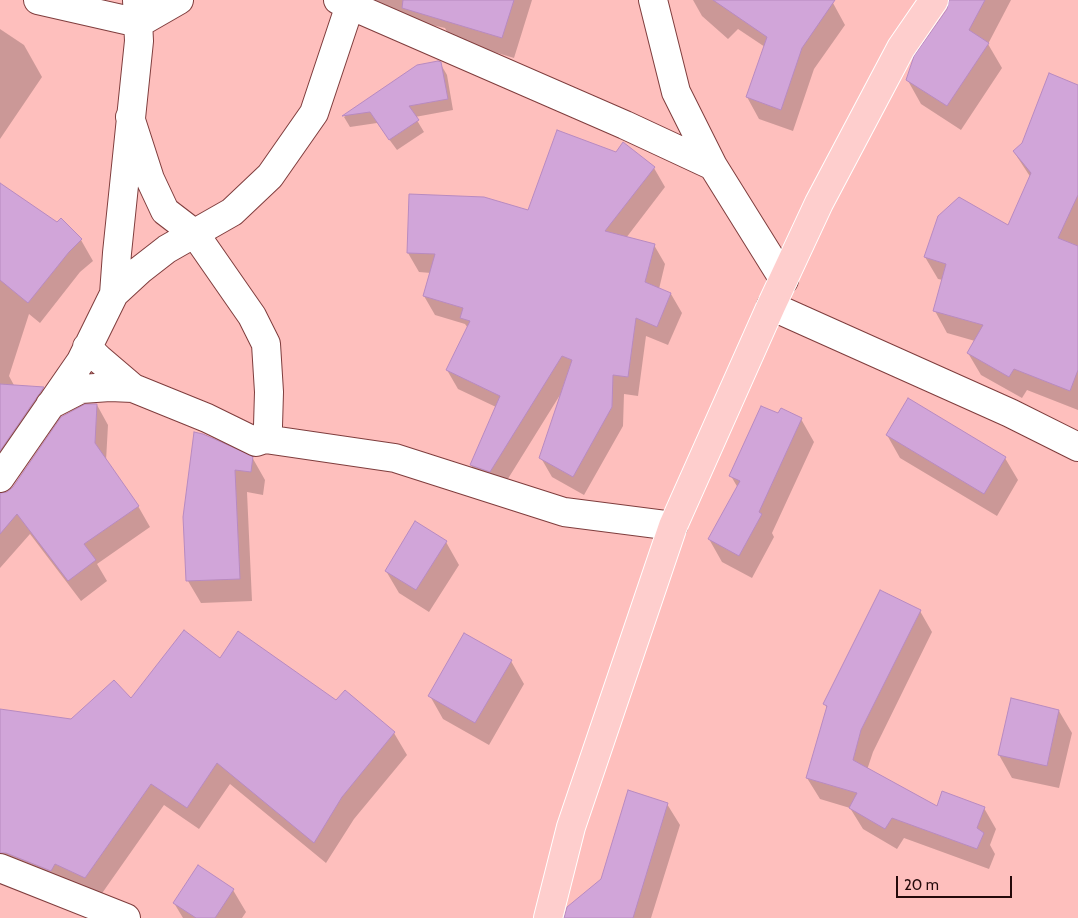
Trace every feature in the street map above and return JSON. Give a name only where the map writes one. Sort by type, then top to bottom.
[{"type":"main road","points":[[548,918],[571,827],[673,526],[819,203],[901,48],[934,0]]},
{"type":"street","points":[[38,0],[138,11],[179,0]]},
{"type":"street","points":[[654,0],[676,92],[713,166],[784,280]]},
{"type":"street","points":[[0,478],[80,361],[114,294],[167,249],[232,212],[270,176],[314,113],[344,2],[625,125],[713,166]]},
{"type":"street","points":[[114,294],[116,253],[139,41],[138,11]]},
{"type":"street","points":[[130,117],[150,179],[165,211],[195,234],[252,316],[266,344],[270,392],[268,426],[264,439]]},
{"type":"street","points":[[771,306],[1010,413],[1078,447]]},
{"type":"street","points":[[87,347],[133,388]]},
{"type":"street","points":[[50,405],[80,389],[110,386],[133,388],[207,418],[256,442],[264,439],[395,458],[564,512],[673,526]]},
{"type":"street","points":[[0,868],[126,918]]},
{"type":"building","points":[[403,0],[514,0],[502,38],[402,8]]},
{"type":"building","points":[[713,0],[835,0],[802,48],[781,110],[746,97],[767,37]]},
{"type":"building","points":[[949,0],[985,0],[969,30],[989,43],[947,106],[906,80],[914,56],[947,9]]},
{"type":"building","points":[[441,62],[448,99],[409,106],[419,120],[389,140],[370,112],[342,116],[417,65]]},
{"type":"building","points":[[1049,73],[1078,85],[1078,195],[1058,238],[1078,246],[1078,370],[1070,391],[1014,369],[1009,377],[967,353],[983,325],[933,311],[946,264],[924,257],[938,216],[959,197],[1008,225],[1031,173],[1013,151],[1022,143]]},
{"type":"building","points":[[557,130],[616,152],[623,142],[655,167],[605,231],[655,244],[645,282],[671,293],[657,327],[636,318],[628,377],[613,375],[612,407],[573,477],[539,458],[572,360],[562,356],[490,472],[470,465],[500,396],[446,370],[470,321],[460,318],[463,308],[423,296],[435,254],[407,253],[409,194],[484,197],[528,210]]},
{"type":"building","points":[[0,183],[57,222],[61,218],[82,239],[69,252],[28,303],[0,280]]},
{"type":"building","points":[[0,384],[44,387],[0,451]]},
{"type":"building","points":[[908,398],[1006,457],[984,494],[886,435]]},
{"type":"building","points":[[85,404],[97,404],[95,443],[139,506],[84,544],[96,560],[68,581],[17,514],[0,534],[0,493],[7,492],[13,487],[61,417]]},
{"type":"building","points":[[761,406],[778,413],[781,408],[802,418],[759,512],[762,514],[739,556],[708,539],[740,481],[729,476]]},
{"type":"building","points":[[194,432],[203,434],[253,456],[251,472],[235,470],[240,579],[186,581],[183,517]]},
{"type":"building","points":[[415,521],[447,541],[416,590],[385,571]]},
{"type":"building","points":[[880,590],[921,610],[861,730],[853,760],[937,806],[942,791],[985,807],[977,828],[984,833],[977,849],[892,818],[885,829],[849,808],[857,793],[806,778],[827,706],[823,704]]},
{"type":"building","points":[[184,630],[220,658],[238,631],[336,700],[345,690],[395,732],[342,797],[314,843],[217,763],[187,808],[151,784],[85,878],[55,864],[51,871],[6,853],[0,853],[0,709],[71,719],[114,680],[131,698]]},
{"type":"building","points":[[464,633],[512,660],[475,723],[428,696]]},
{"type":"building","points":[[1011,698],[1059,710],[1047,766],[998,755]]},
{"type":"building","points":[[628,790],[668,803],[633,918],[564,918],[567,907],[601,879]]},
{"type":"building","points":[[198,865],[234,889],[215,918],[196,918],[173,903]]}]
